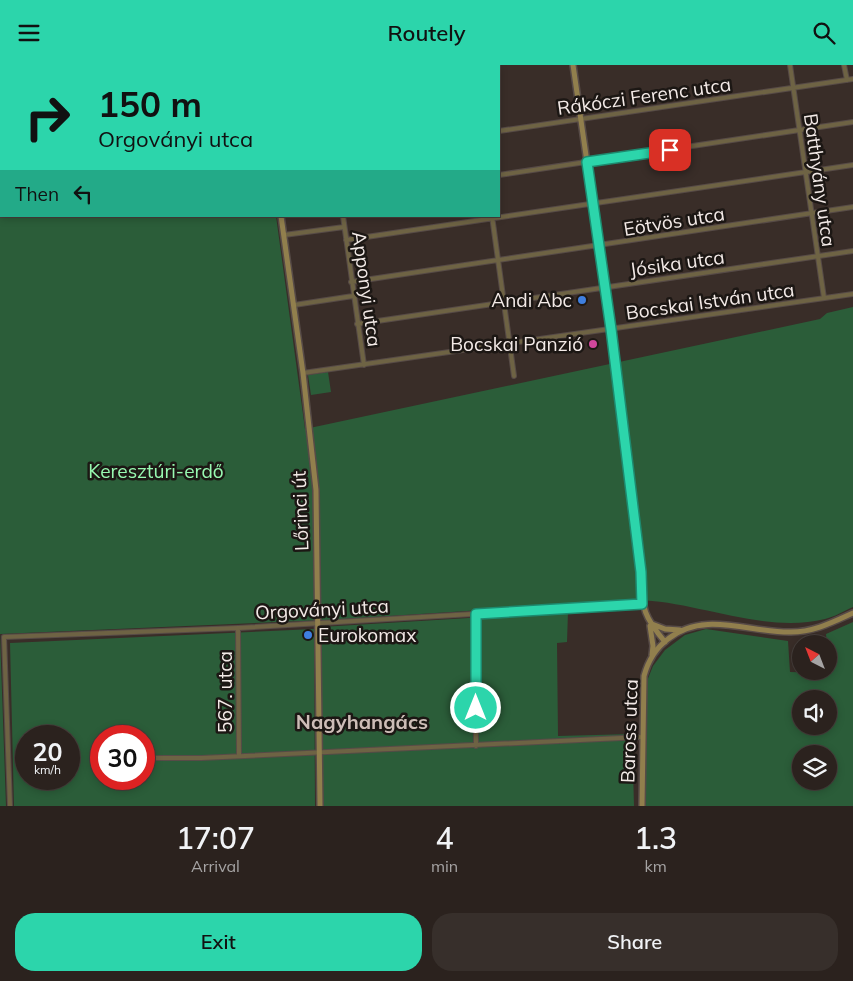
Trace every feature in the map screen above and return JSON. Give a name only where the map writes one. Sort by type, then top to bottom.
[{"type":"street","name":"Baross utca","points":[[573,65],[611,329],[641,572],[642,604],[649,623],[653,646],[642,690],[642,806]]},
{"type":"street","name":"Batthyány utca","points":[[790,65],[824,298]]},
{"type":"street","points":[[844,65],[847,81]]},
{"type":"street","name":"Rákóczi Ferenc utca","points":[[500,131],[853,79]]},
{"type":"street","points":[[500,175],[853,122]]},
{"type":"street","points":[[500,216],[853,165]]},
{"type":"street","name":"Eötvös utca","points":[[351,282],[853,207]]},
{"type":"street","name":"Lőrinci út","points":[[281,217],[303,373],[316,490],[320,806]]},
{"type":"street","name":"Apponyi utca","points":[[343,217],[364,365]]},
{"type":"street","points":[[346,240],[492,217],[514,376]]},
{"type":"street","points":[[284,235],[344,227]]},
{"type":"street","name":"Jósika utca","points":[[357,323],[853,251]]},
{"type":"street","name":"Bocskai István utca","points":[[303,373],[853,294]]},
{"type":"street","points":[[294,305],[353,296]]},
{"type":"street","name":"Orgoványi utca","points":[[10,806],[4,637],[238,628],[642,604]]},
{"type":"street","points":[[665,642],[681,630],[695,625],[712,624],[772,632],[799,632],[823,627],[853,613]]},
{"type":"street","points":[[476,614],[476,745]]},
{"type":"street","name":"Baross utca","points":[[649,623],[665,642],[651,658]]},
{"type":"street","points":[[649,623],[665,629],[681,630]]},
{"type":"street","name":"567. utca","points":[[238,628],[239,756]]},
{"type":"street","points":[[155,758],[320,753],[642,737]]},
{"type":"green space","name":"Keresztúri-erdő","points":[[0,217],[276,217],[305,429],[820,319],[827,313],[853,307],[853,607],[828,618],[802,623],[778,623],[754,620],[683,605],[637,600],[326,620],[0,634]]},
{"type":"green space","points":[[328,372],[331,392],[311,395],[308,375]]},
{"type":"green space","points":[[568,612],[567,642],[557,643],[558,736],[632,734],[634,806],[323,806],[321,627]]},
{"type":"green space","points":[[853,622],[853,806],[646,806],[645,686],[653,666],[665,650],[685,635],[706,629],[788,641],[792,680],[838,680],[838,635],[826,635]]},
{"type":"green space","points":[[314,629],[315,806],[14,806],[10,643]]},
{"type":"green space","points":[[0,634],[6,806],[0,806]]},
{"type":"place","name":"Andi Abc","points":[[582,300]]},
{"type":"place","name":"Bocskai Panzió","points":[[593,344]]},
{"type":"place","name":"Eurokomax","points":[[308,635]]},
{"type":"district","name":"Nagyhangács","points":[[362,722]]},
{"type":"route","points":[[476,708],[476,614],[642,604],[641,572],[617,373],[587,162],[670,150]]}]
